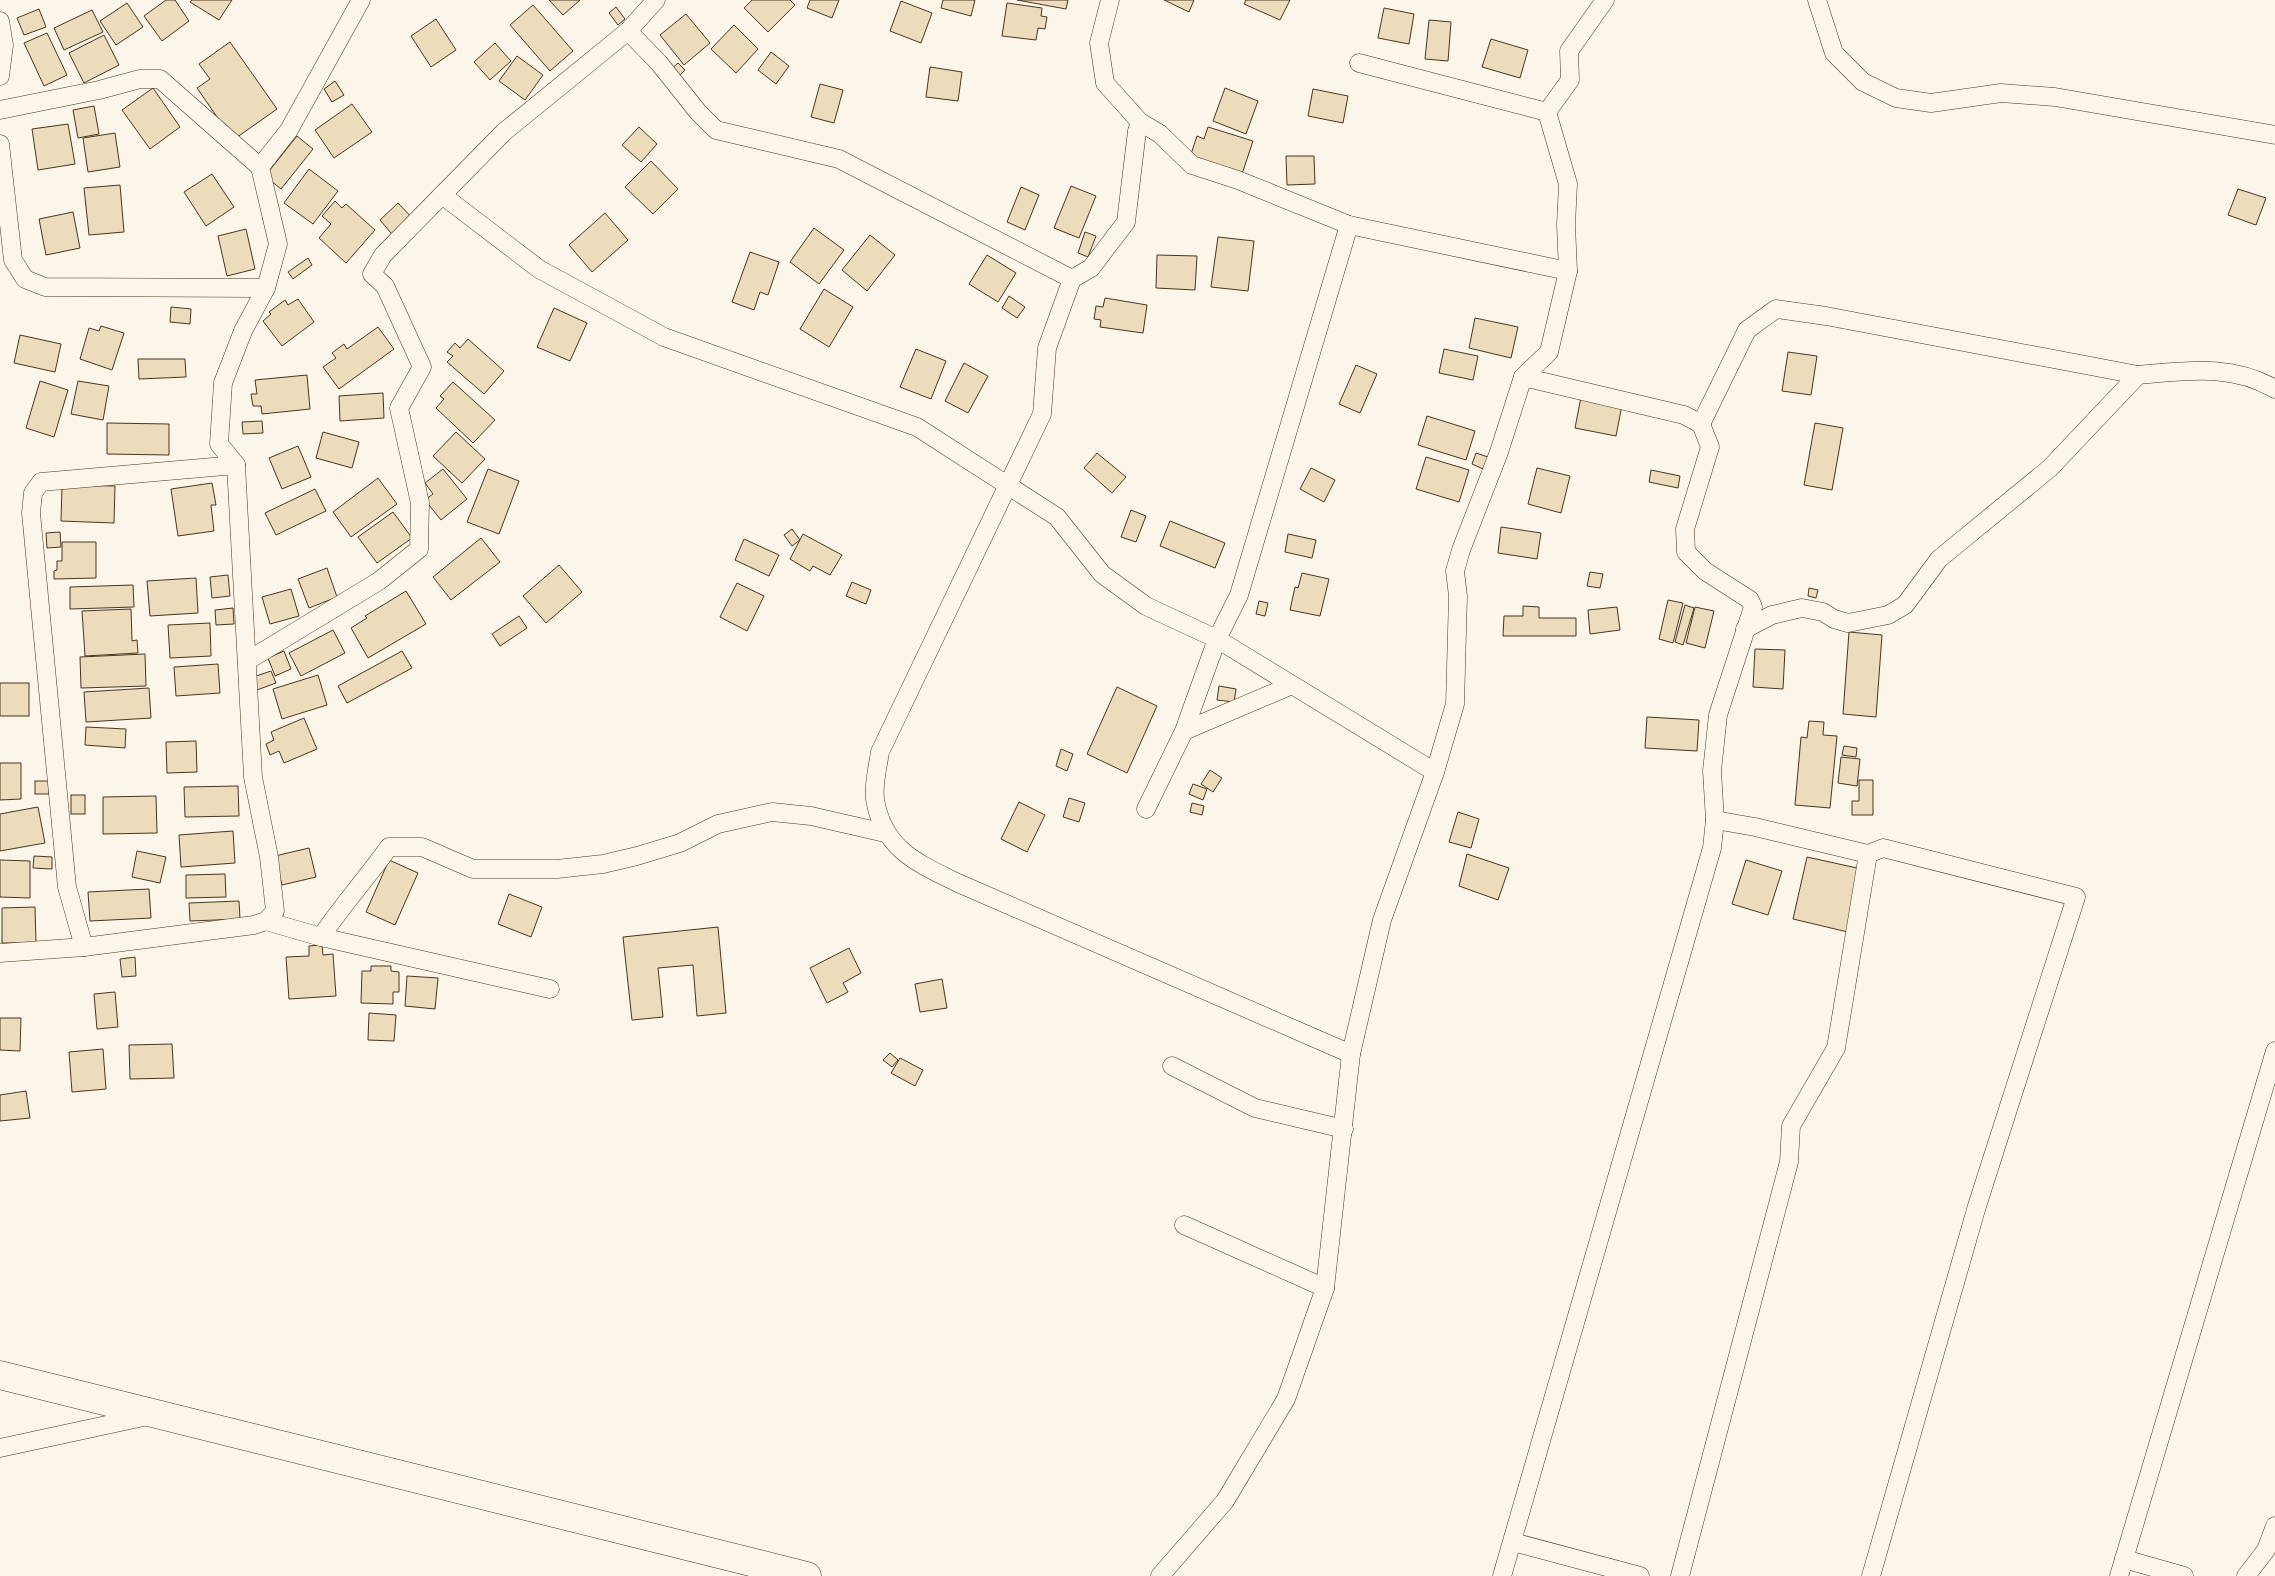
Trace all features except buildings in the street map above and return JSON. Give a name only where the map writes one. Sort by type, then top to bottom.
[{"type":"main road","points":[[0,1375],[806,1576]]},
{"type":"street","points":[[260,167],[288,130],[361,0]]},
{"type":"street","points":[[247,661],[379,581],[419,549],[420,503],[399,408],[422,367],[385,286],[372,274],[383,255],[504,132],[628,31],[656,0]]},
{"type":"street","points":[[1110,0],[1099,43],[1105,83],[1140,122],[1160,134],[1192,165],[1238,180],[1349,225],[1568,271]]},
{"type":"street","points":[[1547,112],[1570,80],[1569,51],[1606,0]]},
{"type":"street","points":[[1817,0],[1834,53],[1863,82],[1896,98],[1931,103],[2001,93],[2055,97],[2275,135]]},
{"type":"street","points":[[0,21],[4,45],[0,76]]},
{"type":"street","points":[[628,31],[659,63],[698,112],[716,130],[840,159],[1072,279]]},
{"type":"street","points":[[1360,63],[1547,112]]},
{"type":"street","points":[[0,110],[98,90],[140,79],[160,78],[260,167],[278,244],[266,288],[242,331],[224,383],[219,444],[236,464],[253,777],[269,856],[275,911],[266,921],[254,925],[84,947],[0,953]]},
{"type":"street","points":[[1160,1576],[1225,1501],[1286,1399],[1326,1288],[1351,1054],[1382,920],[1435,772],[1455,704],[1458,596],[1455,571],[1461,550],[1499,452],[1524,377],[1549,352],[1568,271],[1566,225],[1568,184],[1547,112]]},
{"type":"street","points":[[1140,122],[1136,131],[1126,222],[1091,268],[1072,279],[1047,348],[1042,414],[1009,487],[880,752],[874,798],[885,833],[914,861],[958,883],[1351,1054]]},
{"type":"street","points":[[0,144],[4,207],[13,260],[25,279],[45,287],[266,288]]},
{"type":"street","points":[[442,195],[539,269],[664,337],[917,427],[1057,517],[1102,574],[1138,600],[1217,638],[1435,772]]},
{"type":"street","points":[[1146,809],[1184,731],[1217,638],[1240,595],[1349,225]]},
{"type":"street","points":[[1701,424],[1747,330],[1776,309],[1836,318],[2138,375],[2213,370],[2256,378],[2275,389]]},
{"type":"street","points":[[1744,629],[1772,615],[1802,608],[1823,612],[1834,619],[1848,623],[1888,615],[1905,606],[1939,558],[2050,468],[2138,375]]},
{"type":"street","points":[[1502,1576],[1712,848],[1715,820],[1712,771],[1718,715],[1744,629],[1753,610],[1750,600],[1705,571],[1686,552],[1685,529],[1710,448],[1701,424],[1684,415],[1524,377]]},
{"type":"street","points":[[84,947],[66,887],[31,513],[33,494],[41,482],[236,464]]},
{"type":"street","points":[[1184,731],[1292,685]]},
{"type":"street","points":[[321,937],[343,903],[389,847],[422,847],[473,868],[558,869],[603,864],[637,856],[680,843],[718,824],[772,812],[811,816],[885,833]]},
{"type":"street","points":[[1715,820],[1755,827],[1868,854],[1883,848],[2076,898],[1977,1206],[1871,1576]]},
{"type":"street","points":[[1680,1576],[1790,1162],[1791,1126],[1836,1048],[1868,854]]},
{"type":"street","points":[[266,921],[321,937],[550,988]]},
{"type":"street","points":[[2184,1576],[2122,1568],[2275,1051]]},
{"type":"street","points":[[1172,1066],[1254,1108],[1344,1129]]},
{"type":"street","points":[[1184,1225],[1326,1288]]},
{"type":"street","points":[[0,1448],[155,1414]]},
{"type":"street","points":[[2246,1576],[2266,1550],[2275,1526]]},
{"type":"street","points":[[1513,1542],[1640,1576]]}]
